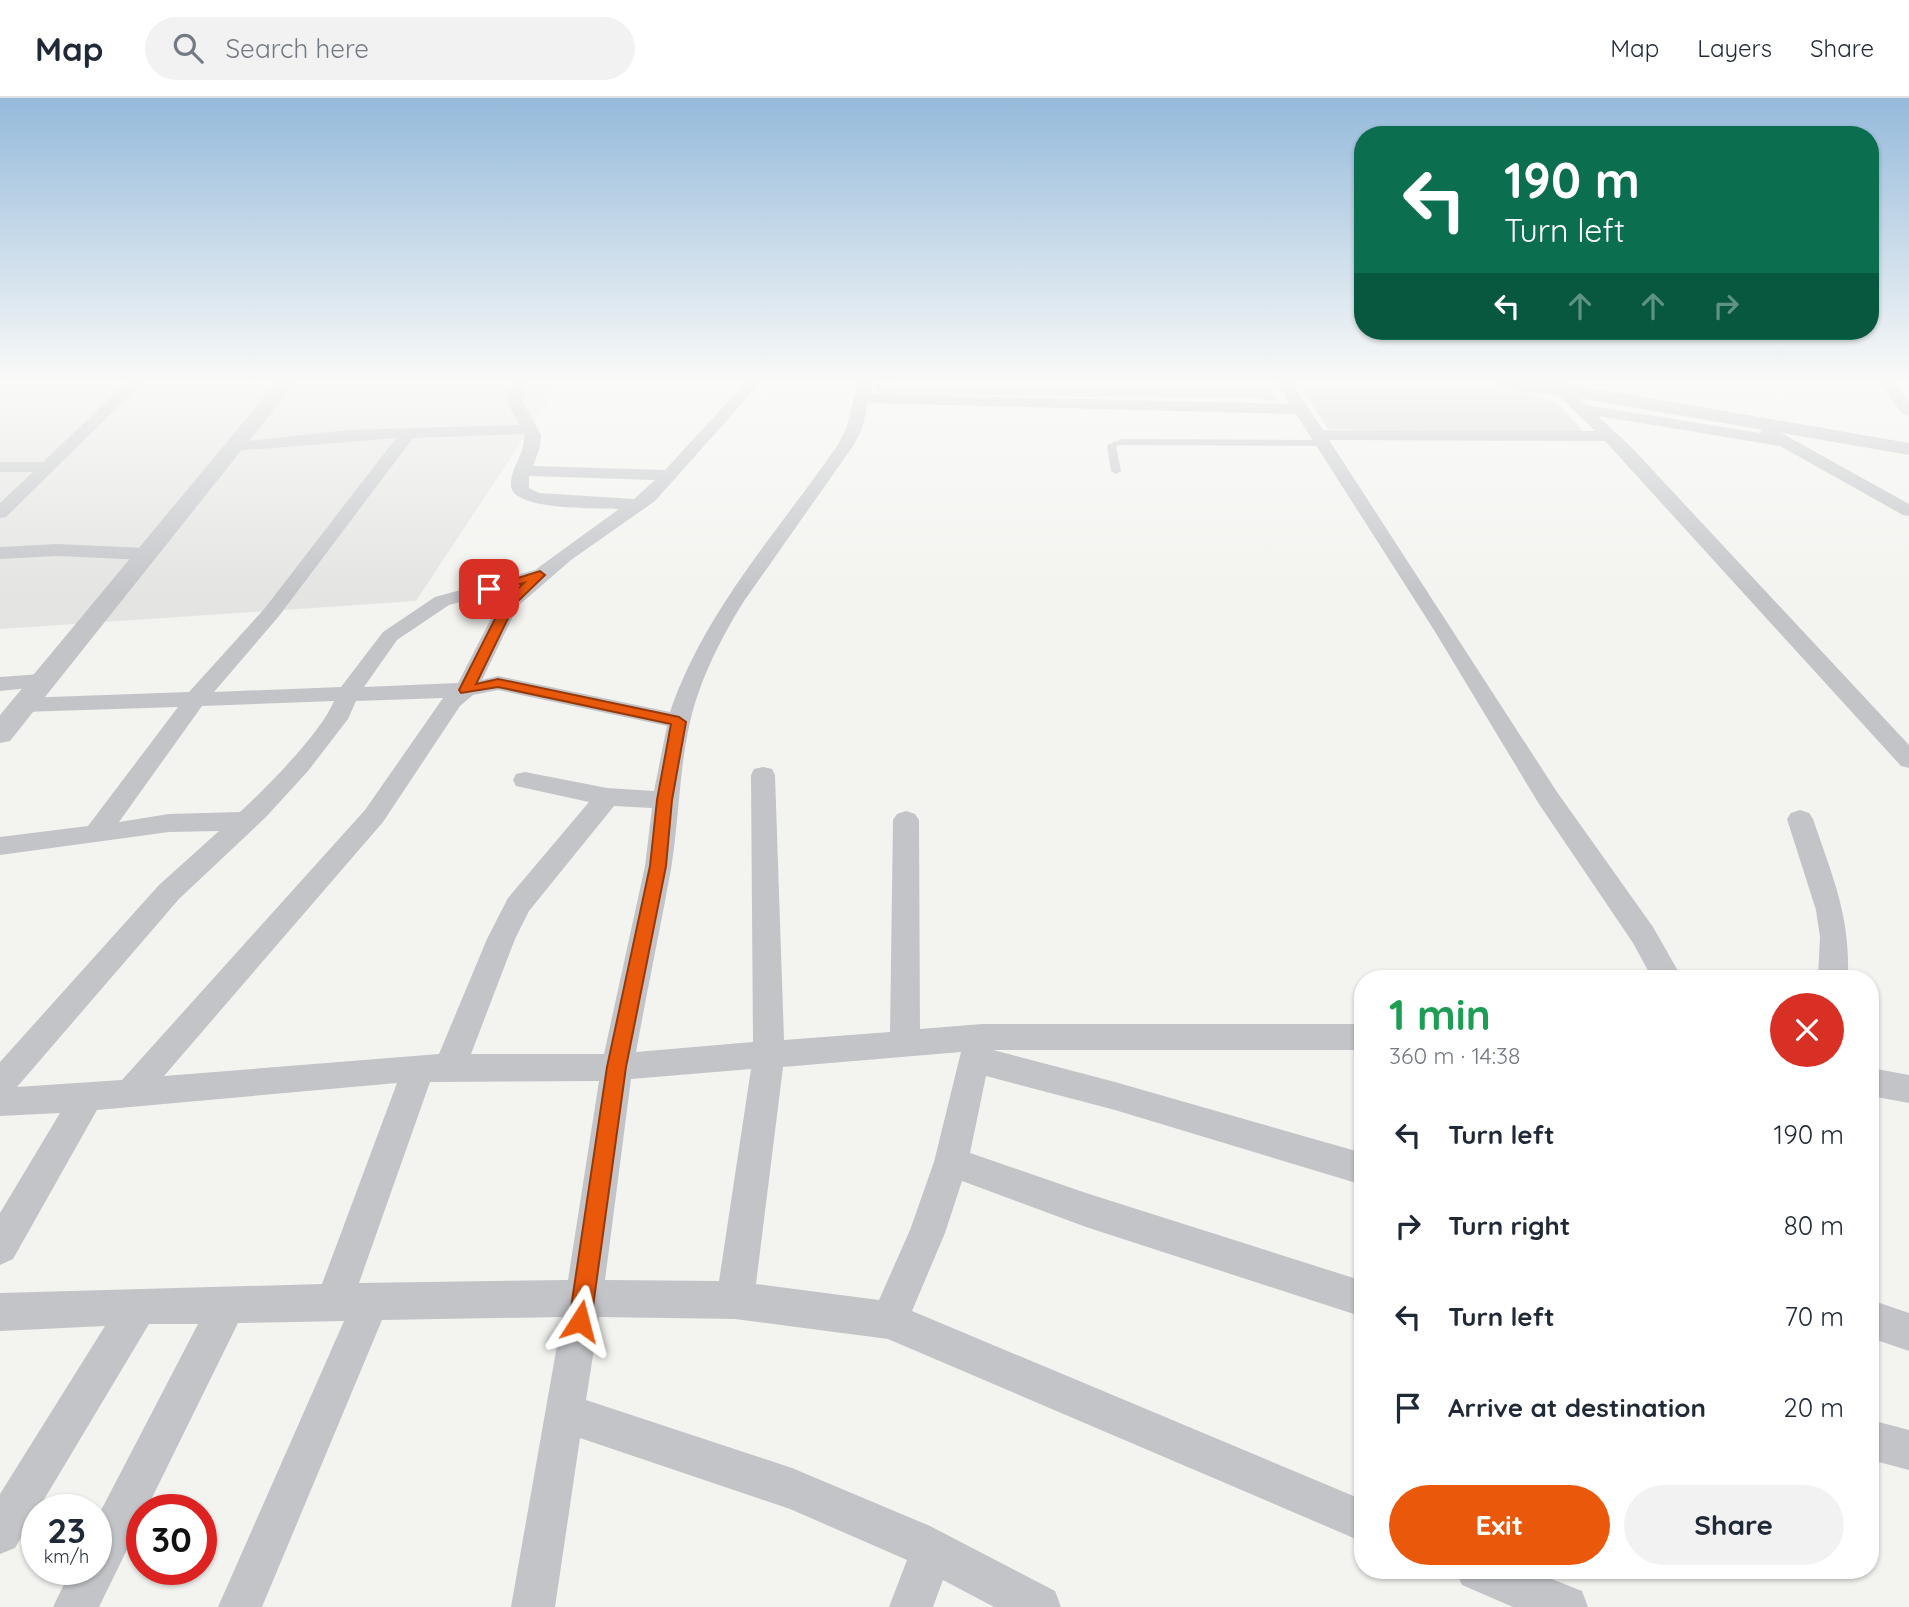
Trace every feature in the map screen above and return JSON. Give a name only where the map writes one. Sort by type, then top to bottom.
[{"type":"street","points":[[0,513],[64,453]]},
{"type":"street","points":[[0,734],[228,453]]},
{"type":"street","points":[[96,834],[196,698],[272,612],[392,453]]},
{"type":"street","points":[[528,453],[518,478],[520,489],[534,498],[637,505]]},
{"type":"street","points":[[130,1093],[374,817],[452,701],[466,690],[509,603],[540,575],[637,505],[689,453]]},
{"type":"street","points":[[533,1607],[584,1298],[617,1067],[658,866],[664,800],[679,722],[703,655],[716,631],[746,583],[840,453]]},
{"type":"street","points":[[1330,453],[1444,629],[1548,798],[1643,935],[1663,970]]},
{"type":"street","points":[[1626,453],[1909,760]]},
{"type":"street","points":[[1805,453],[1909,511]]},
{"type":"street","points":[[0,467],[50,467]]},
{"type":"street","points":[[521,471],[670,475]]},
{"type":"street","points":[[0,495],[20,495]]},
{"type":"street","points":[[0,553],[57,550],[146,554]]},
{"type":"street","points":[[0,1084],[169,892],[246,821],[299,765],[340,714],[348,693],[390,636],[436,604],[540,575]]},
{"type":"street","points":[[0,684],[41,681]]},
{"type":"street","points":[[22,705],[466,690],[498,683],[679,722]]},
{"type":"street","points":[[734,1300],[769,1053],[763,775]]},
{"type":"street","points":[[524,780],[607,797],[664,800]]},
{"type":"street","points":[[240,1607],[352,1303],[434,1068],[518,905],[607,797]]},
{"type":"street","points":[[1800,819],[1830,910],[1834,937],[1833,970]]},
{"type":"street","points":[[905,1042],[906,820]]},
{"type":"street","points":[[0,846],[169,823],[246,821]]},
{"type":"street","points":[[0,1102],[434,1068],[617,1067],[905,1042],[978,1048],[1354,1037]]},
{"type":"street","points":[[889,1320],[927,1233],[951,1162],[978,1048]]},
{"type":"street","points":[[978,1048],[1115,1096],[1354,1166]]},
{"type":"street","points":[[1879,1083],[1909,1089]]},
{"type":"street","points":[[0,1247],[87,1097]]},
{"type":"street","points":[[951,1162],[1086,1210],[1354,1296]]},
{"type":"street","points":[[0,1312],[139,1306],[584,1298],[734,1300],[889,1320],[1354,1517]]},
{"type":"street","points":[[112,1532],[228,1304]]},
{"type":"street","points":[[0,1533],[139,1306]]},
{"type":"street","points":[[1879,1322],[1909,1332]]},
{"type":"street","points":[[564,1413],[792,1489],[933,1550],[1039,1607]]},
{"type":"street","points":[[1879,1442],[1909,1450]]},
{"type":"street","points":[[911,1607],[933,1550]]},
{"type":"street","points":[[1499,1579],[1566,1607]]},
{"type":"street","points":[[75,1607],[86,1585]]},
{"type":"lane","points":[[1113,453],[1116,471]]},
{"type":"shaded area","points":[[0,453],[513,453],[416,601],[0,629]]},
{"type":"route","points":[[489,589],[540,575],[509,603],[466,690],[498,683],[679,722],[664,800],[658,866],[617,1067],[580,1321]]}]
